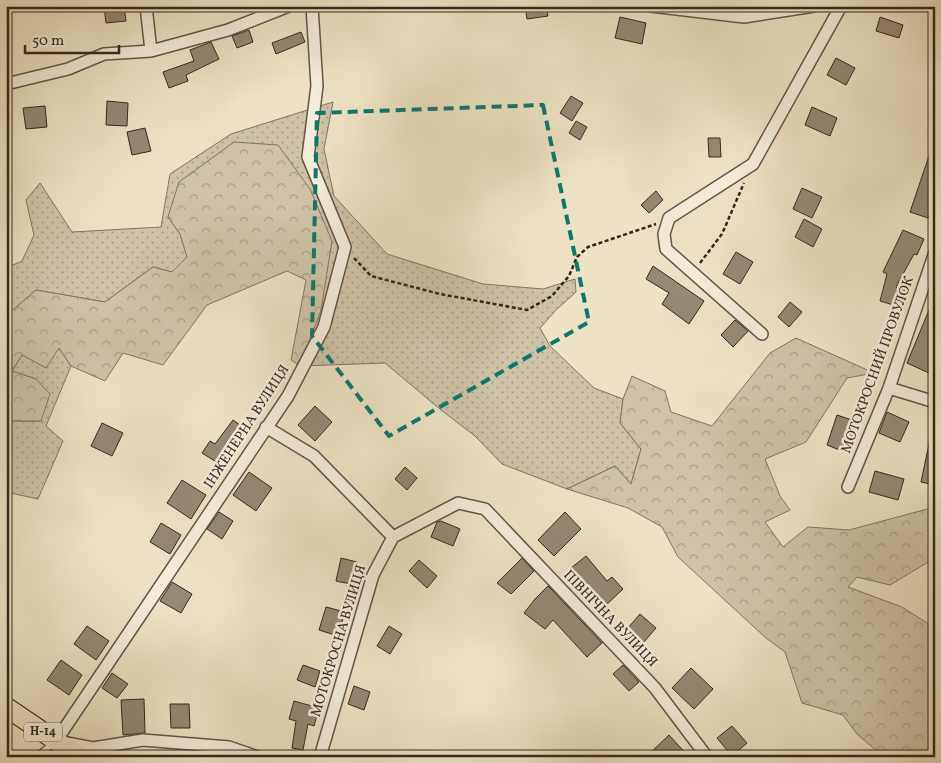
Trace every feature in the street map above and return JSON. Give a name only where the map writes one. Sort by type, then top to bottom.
[{"type":"main road","name":"Н-14","points":[[6,707],[80,757]]},
{"type":"street","points":[[146,6],[151,51]]},
{"type":"street","points":[[6,84],[68,70],[104,54],[151,51],[228,30],[289,6]]},
{"type":"street","points":[[312,6],[317,86],[308,157],[345,247]]},
{"type":"street","points":[[652,6],[744,17],[774,10],[814,6]]},
{"type":"street","points":[[762,334],[666,249],[664,234],[669,218],[753,164],[840,6]]},
{"type":"street","name":"ІНЖЕНЕРНА ВУЛИЦЯ","points":[[56,741],[288,396],[324,327],[345,247]]},
{"type":"street","name":"МОТОКРОСНИЙ ПРОВУЛОК","points":[[848,487],[889,388],[935,252]]},
{"type":"street","points":[[889,388],[935,402]]},
{"type":"street","points":[[266,427],[314,456],[393,536]]},
{"type":"street","name":"ПІВНІЧНА ВУЛИЦЯ","points":[[393,536],[458,503],[484,509],[655,688],[707,757]]},
{"type":"street","name":"МОТОКРОСНА ВУЛИЦЯ","points":[[320,757],[373,575],[393,536]]},
{"type":"street","points":[[56,741],[93,748],[143,740],[229,747],[258,757]]},
{"type":"lane","points":[[36,757],[56,741]]},
{"type":"path","points":[[692,272],[722,234],[753,164]]},
{"type":"path","points":[[345,247],[371,276],[440,294],[527,310],[552,296],[569,276],[577,257],[588,247],[646,228],[669,218]]},
{"type":"highlighted area","points":[[543,105],[589,322],[389,436],[312,336],[317,113]]},
{"type":"green space","points":[[333,102],[324,149],[334,196],[387,254],[483,284],[543,289],[575,279],[576,292],[540,328],[550,346],[594,388],[623,399],[620,423],[641,449],[631,484],[615,466],[567,489],[502,464],[475,436],[385,363],[300,366],[332,241],[168,217],[180,234],[187,257],[172,272],[153,267],[105,302],[36,290],[6,316],[6,268],[22,261],[34,235],[26,200],[40,183],[72,232],[161,227],[170,174],[231,134]]},
{"type":"green space","points":[[234,142],[278,145],[310,189],[332,241],[321,310],[300,366],[291,360],[306,280],[287,271],[207,305],[163,365],[123,353],[105,381],[71,366],[59,348],[46,368],[22,355],[12,371],[36,379],[50,394],[41,421],[6,421],[6,316],[36,290],[105,302],[153,267],[172,272],[187,257],[180,234],[168,217],[179,182]]},
{"type":"green space","points":[[796,338],[874,373],[847,378],[806,442],[765,459],[780,496],[790,510],[765,522],[783,547],[808,527],[849,530],[935,507],[935,558],[890,585],[857,577],[848,587],[902,607],[935,628],[935,757],[884,757],[857,734],[843,715],[802,703],[785,652],[766,638],[678,557],[662,527],[628,508],[567,489],[615,466],[631,484],[641,449],[620,423],[623,399],[632,376],[665,391],[671,412],[712,426],[770,353]]},
{"type":"green space","points":[[59,348],[71,366],[46,426],[63,441],[38,499],[6,492],[6,421],[41,421],[36,379],[12,371],[22,355]]},
{"type":"building","points":[[104,6],[124,6],[126,21],[106,23]]},
{"type":"building","points":[[525,6],[546,6],[548,16],[527,19]]},
{"type":"building","points":[[620,17],[646,23],[642,44],[615,38]]},
{"type":"building","points":[[880,17],[903,25],[899,38],[876,31]]},
{"type":"building","points":[[249,30],[253,42],[237,48],[232,36]]},
{"type":"building","points":[[301,32],[305,42],[276,54],[272,43]]},
{"type":"building","points":[[211,42],[219,59],[186,75],[188,81],[169,88],[163,72],[194,61],[190,50]]},
{"type":"building","points":[[836,58],[855,68],[846,85],[827,75]]},
{"type":"building","points":[[571,96],[583,103],[572,121],[560,113]]},
{"type":"building","points":[[107,101],[128,103],[127,126],[106,125]]},
{"type":"building","points":[[45,106],[47,127],[26,129],[23,108]]},
{"type":"building","points":[[812,107],[837,118],[830,136],[805,125]]},
{"type":"building","points":[[576,121],[587,127],[580,140],[569,133]]},
{"type":"building","points":[[145,128],[151,151],[132,155],[127,132]]},
{"type":"building","points":[[708,138],[720,138],[721,157],[709,157]]},
{"type":"building","points":[[933,144],[935,144],[935,200],[928,218],[910,212]]},
{"type":"building","points":[[802,188],[822,197],[812,218],[793,209]]},
{"type":"building","points":[[656,191],[663,200],[649,213],[641,205]]},
{"type":"building","points":[[804,219],[822,229],[813,247],[795,237]]},
{"type":"building","points":[[903,230],[924,239],[917,255],[914,254],[896,287],[905,290],[900,307],[880,301],[887,274],[883,272]]},
{"type":"building","points":[[736,252],[753,262],[740,284],[723,274]]},
{"type":"building","points":[[653,266],[704,301],[689,324],[662,304],[669,293],[646,279]]},
{"type":"building","points":[[934,298],[935,361],[929,373],[907,363]]},
{"type":"building","points":[[790,302],[802,312],[789,327],[778,317]]},
{"type":"building","points":[[735,320],[748,331],[733,347],[721,335]]},
{"type":"building","points":[[315,406],[332,422],[315,441],[298,425]]},
{"type":"building","points":[[887,412],[909,422],[900,442],[879,433]]},
{"type":"building","points":[[837,415],[858,422],[847,453],[827,445]]},
{"type":"building","points":[[233,420],[247,430],[223,466],[202,453],[210,441],[215,444]]},
{"type":"building","points":[[102,423],[123,433],[112,456],[91,446]]},
{"type":"building","points":[[930,439],[935,440],[935,485],[921,482]]},
{"type":"building","points":[[405,467],[417,478],[407,490],[395,479]]},
{"type":"building","points":[[875,471],[904,479],[898,500],[869,492]]},
{"type":"building","points":[[249,472],[272,488],[256,511],[233,495]]},
{"type":"building","points":[[182,480],[206,495],[191,519],[167,503]]},
{"type":"building","points":[[219,512],[233,521],[222,539],[207,529]]},
{"type":"building","points":[[565,512],[581,529],[554,556],[538,540]]},
{"type":"building","points":[[441,521],[460,529],[453,546],[431,537],[437,522]]},
{"type":"building","points":[[161,523],[181,535],[170,554],[150,542]]},
{"type":"building","points":[[586,556],[607,581],[612,577],[623,589],[604,607],[571,568]]},
{"type":"building","points":[[341,558],[357,562],[351,584],[336,581]]},
{"type":"building","points":[[522,558],[534,571],[511,594],[497,583]]},
{"type":"building","points":[[419,560],[437,576],[427,588],[409,571]]},
{"type":"building","points":[[172,582],[192,594],[181,613],[160,601]]},
{"type":"building","points":[[548,586],[602,643],[587,657],[553,620],[545,629],[524,613]]},
{"type":"building","points":[[326,607],[345,612],[338,636],[319,630]]},
{"type":"building","points":[[640,614],[656,628],[643,643],[627,629]]},
{"type":"building","points":[[87,626],[109,641],[96,660],[74,644]]},
{"type":"building","points":[[389,626],[402,634],[390,654],[377,646]]},
{"type":"building","points":[[61,660],[82,675],[69,695],[47,680]]},
{"type":"building","points":[[303,665],[320,671],[315,687],[297,680]]},
{"type":"building","points":[[623,665],[639,682],[629,691],[613,674]]},
{"type":"building","points":[[691,668],[713,689],[694,709],[672,688]]},
{"type":"building","points":[[112,673],[128,684],[117,698],[102,688]]},
{"type":"building","points":[[354,686],[370,692],[364,710],[348,704]]},
{"type":"building","points":[[144,699],[145,733],[123,735],[121,700]]},
{"type":"building","points":[[294,701],[319,708],[314,726],[308,724],[303,750],[292,748],[296,721],[289,719]]},
{"type":"building","points":[[170,704],[189,704],[190,728],[171,728]]},
{"type":"building","points":[[732,726],[747,743],[732,756],[717,738]]},
{"type":"building","points":[[669,735],[689,757],[646,757]]}]
